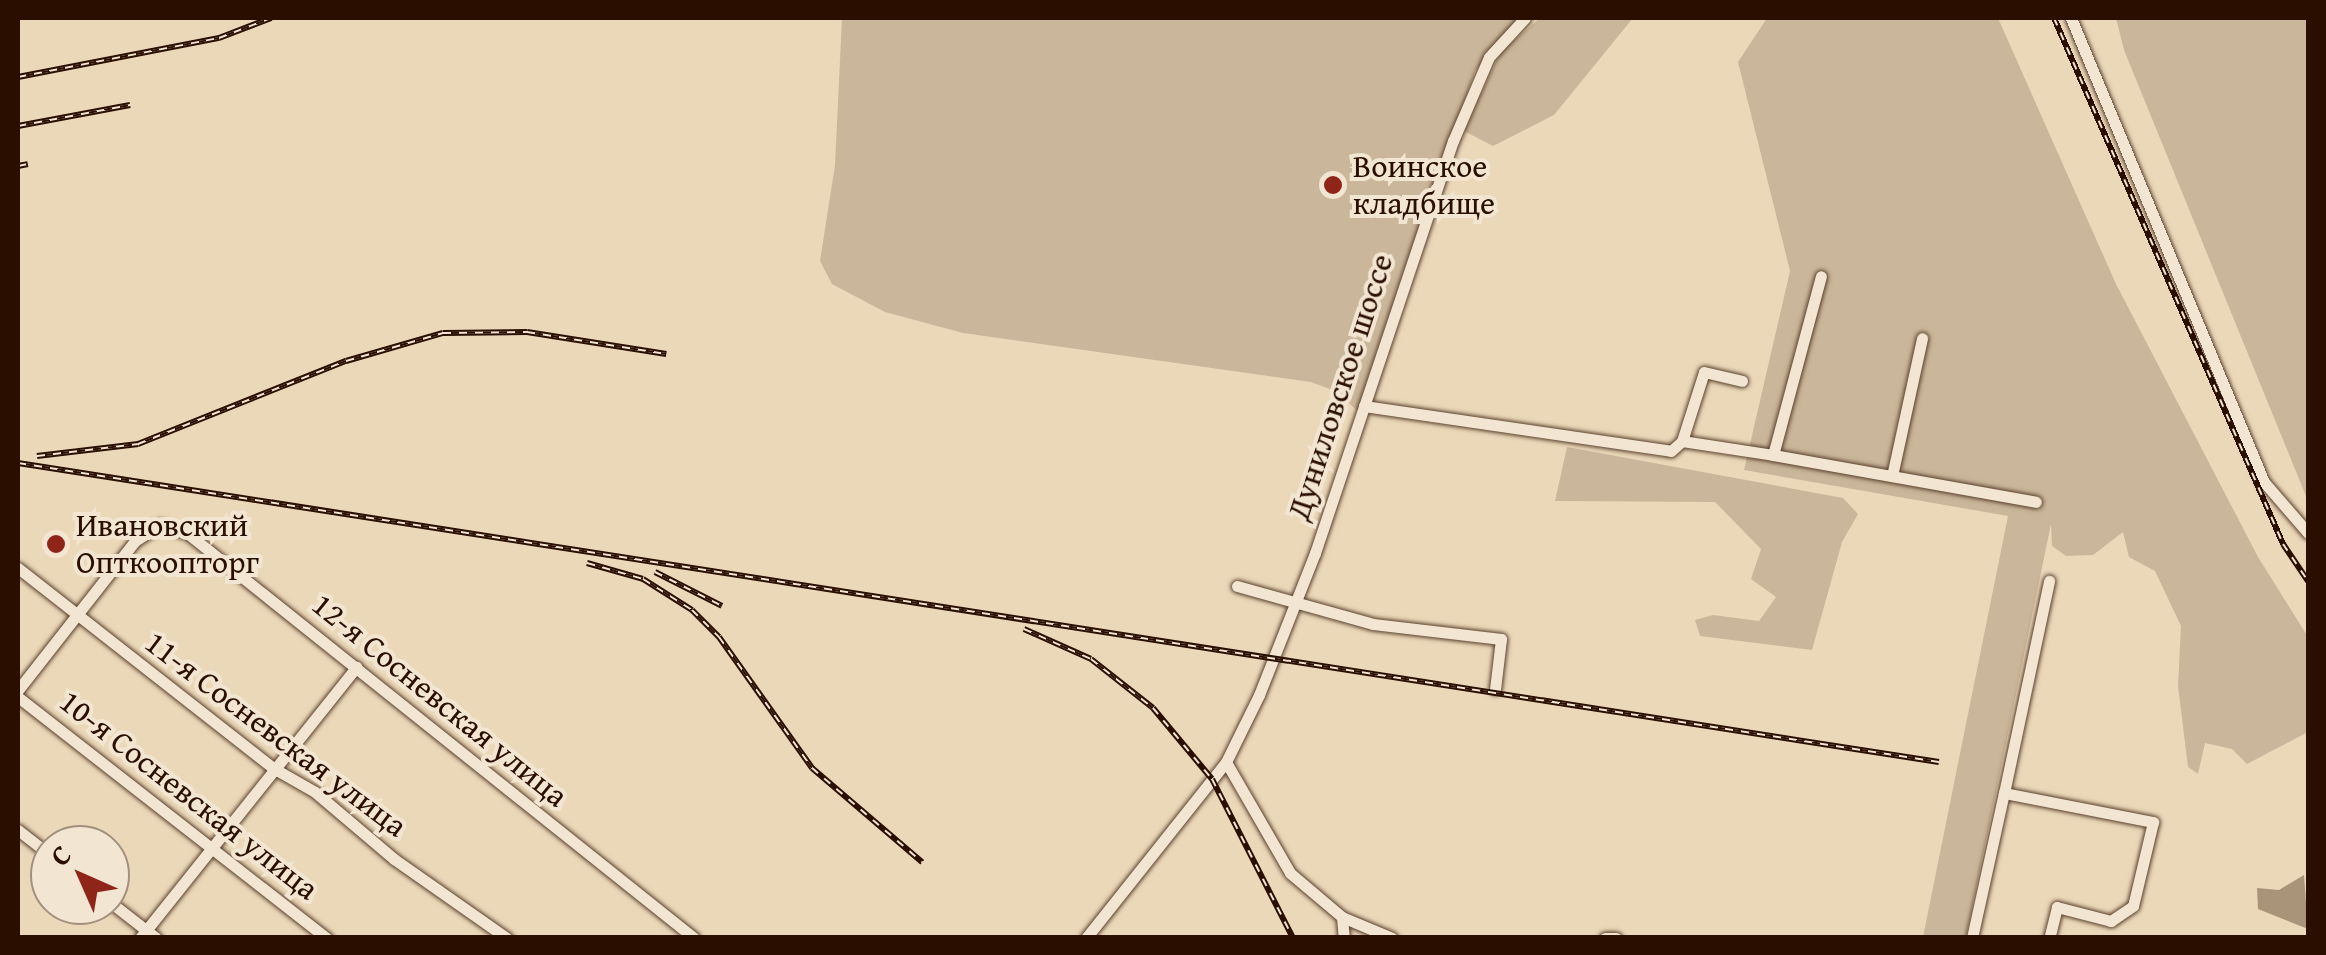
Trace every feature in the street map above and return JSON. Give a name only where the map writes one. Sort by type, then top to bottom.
[{"type":"street","name":"Дуниловское шоссе","points":[[1086,938],[1226,762],[1297,601],[1475,84],[1500,40],[1525,18]]},
{"type":"street","points":[[2071,18],[2264,482],[2308,534]]},
{"type":"street","points":[[1772,455],[1821,276]]},
{"type":"street","points":[[1892,476],[1922,338]]},
{"type":"street","points":[[1364,406],[1671,452],[1682,442],[1704,372],[1742,381]]},
{"type":"street","points":[[1682,442],[2036,502]]},
{"type":"street","name":"12-я Сосневская улица","points":[[76,615],[145,533],[160,525],[187,534],[694,938]]},
{"type":"street","name":"11-я Сосневская улица","points":[[18,568],[273,768],[315,792],[394,859],[507,938]]},
{"type":"street","points":[[1972,938],[2049,581]]},
{"type":"street","points":[[1237,586],[1373,624],[1501,639],[1495,689]]},
{"type":"street","points":[[18,694],[76,615]]},
{"type":"street","points":[[147,935],[273,768],[356,667]]},
{"type":"street","name":"10-я Сосневская улица","points":[[18,694],[327,938]]},
{"type":"street","points":[[1226,762],[1290,873],[1342,916],[1392,938]]},
{"type":"street","points":[[2004,793],[2153,822],[2133,906],[2111,921],[2056,908],[2049,938]]},
{"type":"street","points":[[1342,916],[1344,938]]},
{"type":"street","points":[[1605,938],[1616,938]]},
{"type":"shaded area","points":[[842,18],[1519,18],[1475,71],[1358,411],[1335,391],[1311,382],[963,333],[885,312],[832,284],[820,261],[835,165]]},
{"type":"shaded area","points":[[1540,18],[1633,18],[1554,115],[1493,146],[1464,131],[1500,53]]},
{"type":"shaded area","points":[[1767,18],[1998,18],[2116,284],[2258,557],[2308,637],[2308,732],[2247,764],[2232,749],[2205,743],[2198,774],[2188,767],[2178,686],[2181,626],[2155,571],[2129,557],[2123,532],[2093,555],[2066,556],[2052,546],[2051,524],[1966,937],[1923,937],[2008,516],[1744,470],[1790,271],[1738,62]]},
{"type":"shaded area","points":[[2116,18],[2308,18],[2308,501],[2124,50]]},
{"type":"shaded area","points":[[1567,447],[1843,498],[1858,514],[1842,542],[1812,650],[1700,636],[1695,620],[1713,615],[1759,621],[1776,597],[1751,579],[1761,549],[1715,502],[1555,501]]},
{"type":"shaded area","points":[[2304,875],[2308,929],[2258,909],[2257,888],[2279,890]]},
{"type":"railway","points":[[18,77],[219,38],[271,18]]},
{"type":"railway","points":[[2054,18],[2283,544],[2308,581]]},
{"type":"railway","points":[[18,126],[130,105]]},
{"type":"railway","points":[[18,166],[28,164]]},
{"type":"railway","points":[[37,456],[138,444],[346,361],[443,333],[527,332],[666,354]]},
{"type":"railway","points":[[18,463],[1939,762]]},
{"type":"railway","points":[[587,563],[643,579],[692,610],[719,637],[812,768],[922,862]]},
{"type":"railway","points":[[655,572],[722,606]]},
{"type":"railway","points":[[1024,629],[1091,659],[1153,708],[1212,779],[1293,938]]},
{"type":"place","name":"Воинское кладбище","points":[[1333,185]]},
{"type":"place","name":"Ивановский Опткоопторг","points":[[56,544]]}]
